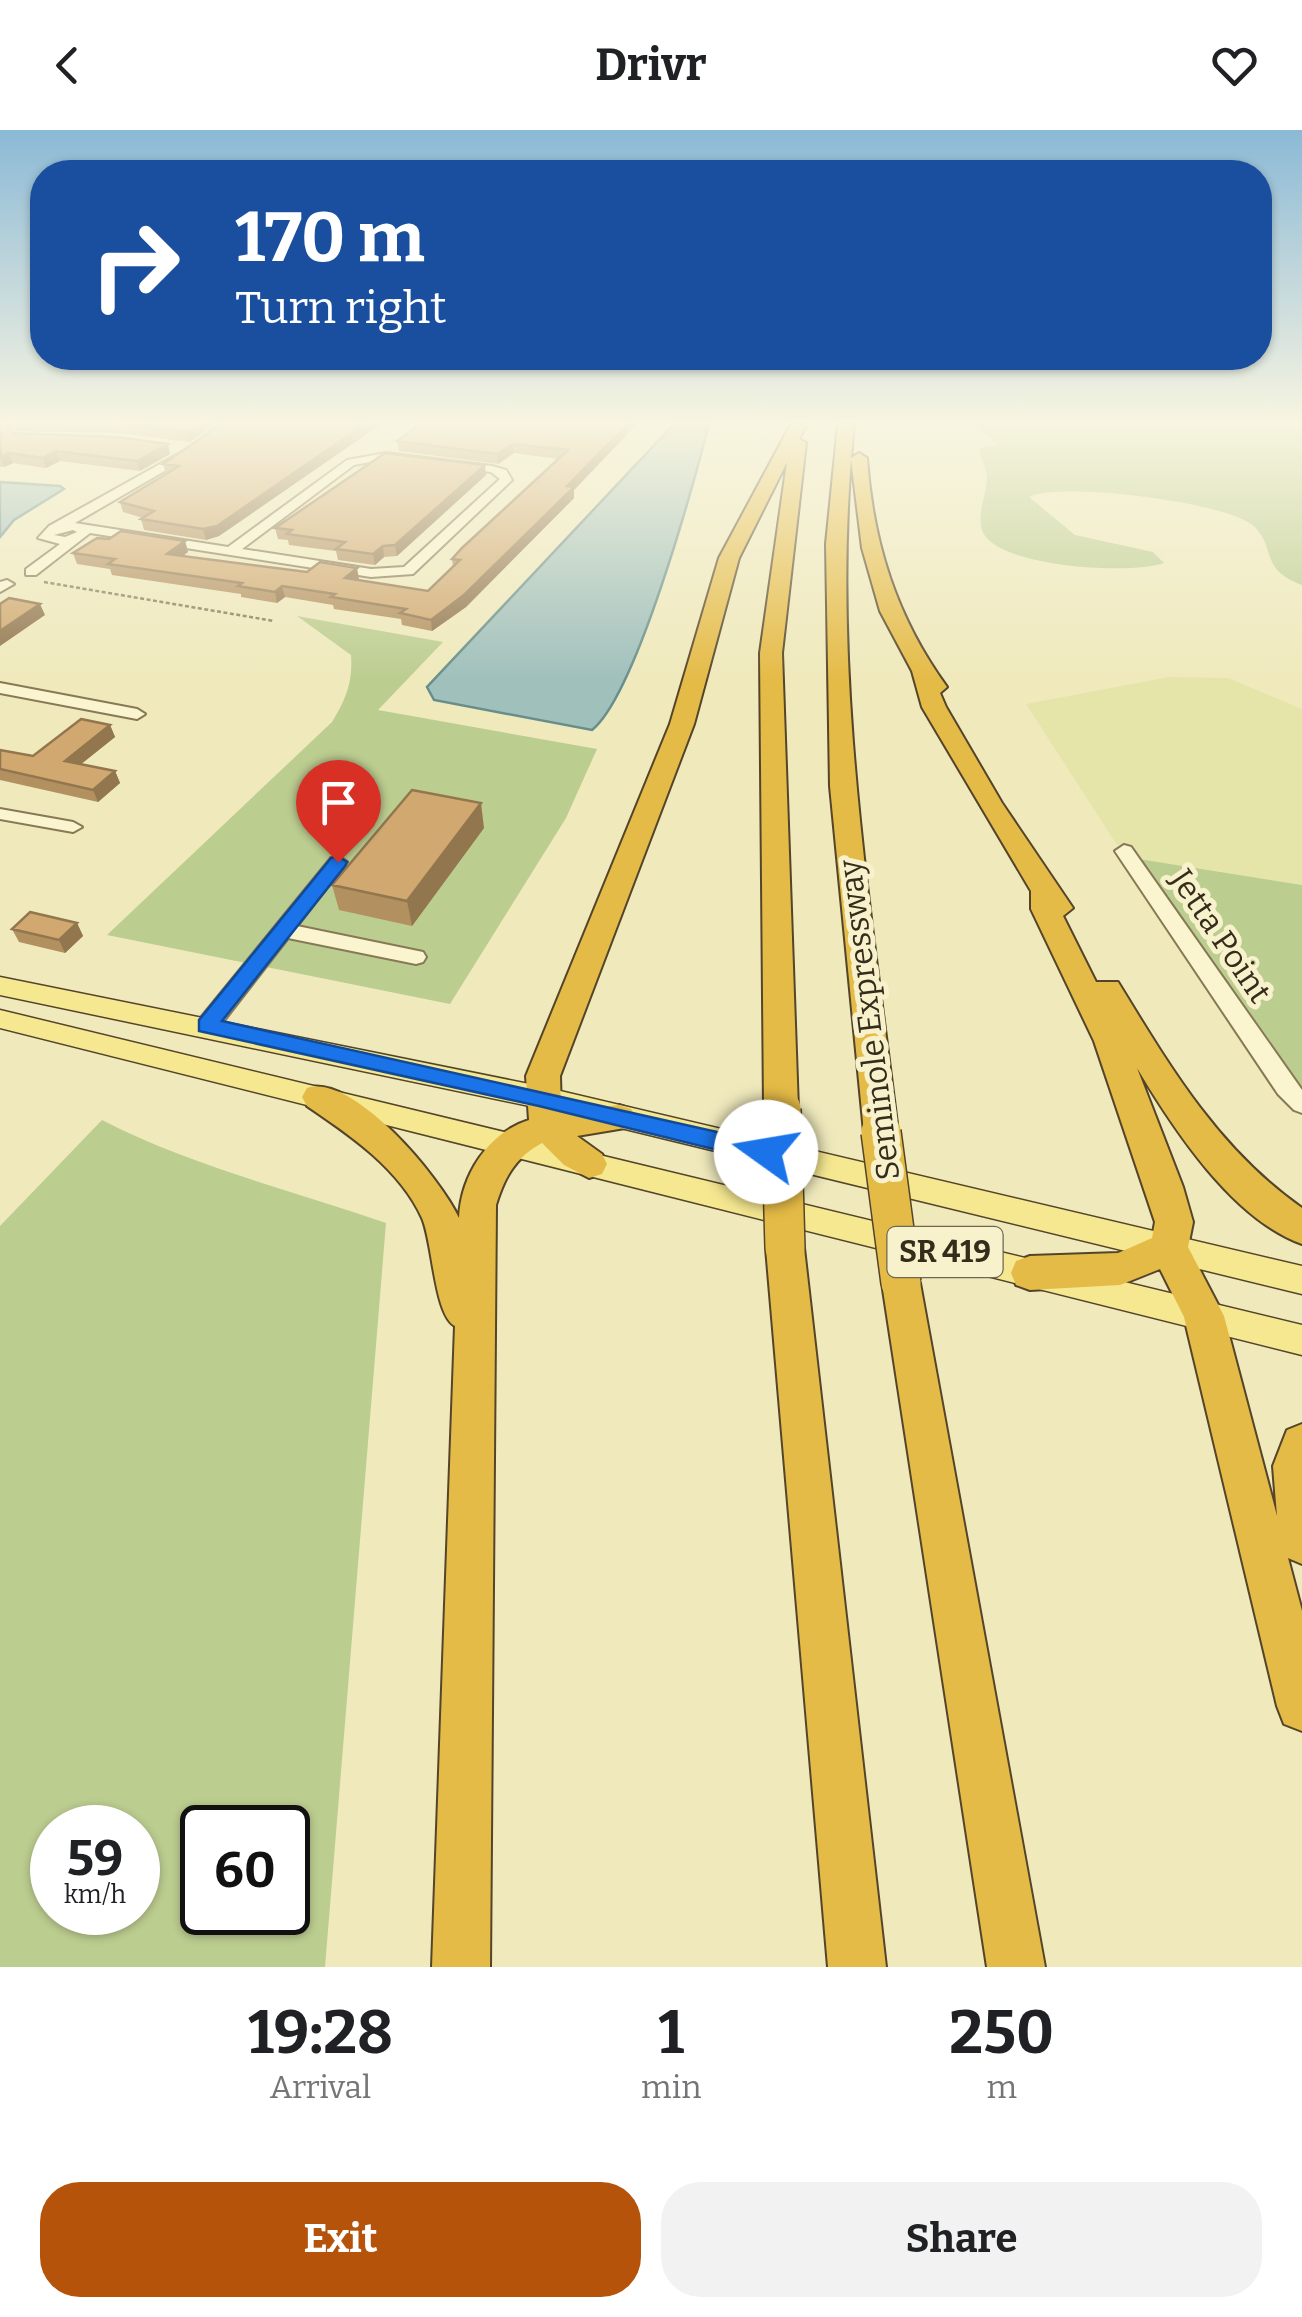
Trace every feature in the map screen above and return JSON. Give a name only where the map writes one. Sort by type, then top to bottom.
[{"type":"highway","points":[[462,1967],[459,1910],[478,1206],[486,1171],[531,1123],[543,1076],[682,724],[729,558],[755,510]]},
{"type":"highway","points":[[789,510],[771,653],[784,1248],[857,1967]]},
{"type":"highway","name":"Seminole Expressway","points":[[838,510],[835,544],[843,786],[880,1132],[901,1283],[1016,1967]]},
{"type":"highway","points":[[864,510],[892,608],[950,736],[991,808],[1002,818],[1044,892],[1059,908],[1192,1131],[1239,1180],[1302,1228]]},
{"type":"highway","points":[[1044,892],[1046,909],[1110,1041],[1172,1209],[1169,1248],[1204,1316],[1302,1706]]},
{"type":"highway","points":[[319,1097],[360,1124],[408,1166],[440,1216],[472,1353]]},
{"type":"highway","points":[[531,1123],[620,1118]]},
{"type":"highway","points":[[531,1123],[589,1164]]},
{"type":"highway","points":[[1030,1273],[1120,1269],[1169,1248]]},
{"type":"highway","points":[[1302,1445],[1294,1466],[1302,1540]]},
{"type":"main road","points":[[0,986],[206,1026],[531,1123]]},
{"type":"main road","points":[[0,1019],[319,1097],[531,1123]]},
{"type":"main road","name":"SR 419","points":[[620,1118],[1169,1248]]},
{"type":"main road","name":"SR 419","points":[[589,1164],[1302,1340]]},
{"type":"main road","points":[[1169,1248],[1302,1280]]},
{"type":"street","points":[[91,510],[44,538],[106,535],[371,573],[408,571],[474,510]]},
{"type":"street","points":[[31,572],[111,510]]},
{"type":"street","points":[[232,551],[287,510]]},
{"type":"street","points":[[0,688],[137,714]]},
{"type":"street","points":[[0,814],[73,826]]},
{"type":"street","name":"Jetta Point","points":[[1124,851],[1286,1088],[1302,1104]]},
{"type":"street","points":[[206,1026],[338,862]]},
{"type":"street","points":[[283,930],[416,957]]},
{"type":"path","points":[[4,586],[32,580],[274,621]]},
{"type":"green space","points":[[982,510],[1044,510],[1075,535],[1153,552],[1164,563],[1099,568],[1043,562],[999,547],[986,537],[981,524]]},
{"type":"green space","points":[[1214,510],[1302,510],[1302,585],[1274,566],[1255,527]]},
{"type":"green space","points":[[297,616],[443,642],[378,710],[597,749],[566,818],[450,1004],[107,935],[332,722],[348,690],[351,655]]},
{"type":"green space","points":[[1169,677],[1228,678],[1302,709],[1302,885],[1139,859],[1129,844],[1117,845],[1026,704]]},
{"type":"green space","points":[[1139,859],[1302,885],[1302,1090]]},
{"type":"green space","points":[[102,1120],[206,1164],[386,1223],[325,1967],[0,1967],[0,1226]]},
{"type":"water","points":[[0,510],[31,510],[14,520],[0,537]]},
{"type":"water","points":[[593,510],[685,510],[627,676],[592,730],[434,700],[427,687]]},
{"type":"building","points":[[149,510],[241,510],[217,526],[203,529],[141,519],[154,511]]},
{"type":"building","points":[[302,510],[435,510],[395,545],[383,546],[373,554],[336,549],[345,542],[287,534],[292,530],[275,528]]},
{"type":"building","points":[[503,510],[551,510],[464,595],[431,620],[400,613],[406,609],[331,597],[335,594],[282,586],[275,592],[238,586],[242,583],[108,564],[115,559],[73,553],[97,538],[109,539],[121,531],[185,541],[167,554],[307,572],[320,562],[357,568],[345,578],[428,591],[460,560],[452,559]]},
{"type":"building","points":[[9,598],[40,604],[0,631],[0,604]]},
{"type":"building","points":[[81,719],[110,725],[65,761],[115,771],[93,790],[0,769],[0,750],[33,756]]},
{"type":"building","points":[[412,790],[481,803],[407,901],[332,885]]},
{"type":"building","points":[[30,912],[77,923],[59,940],[12,929]]},
{"type":"route","points":[[338,862],[206,1026],[539,1097],[766,1152]]}]
